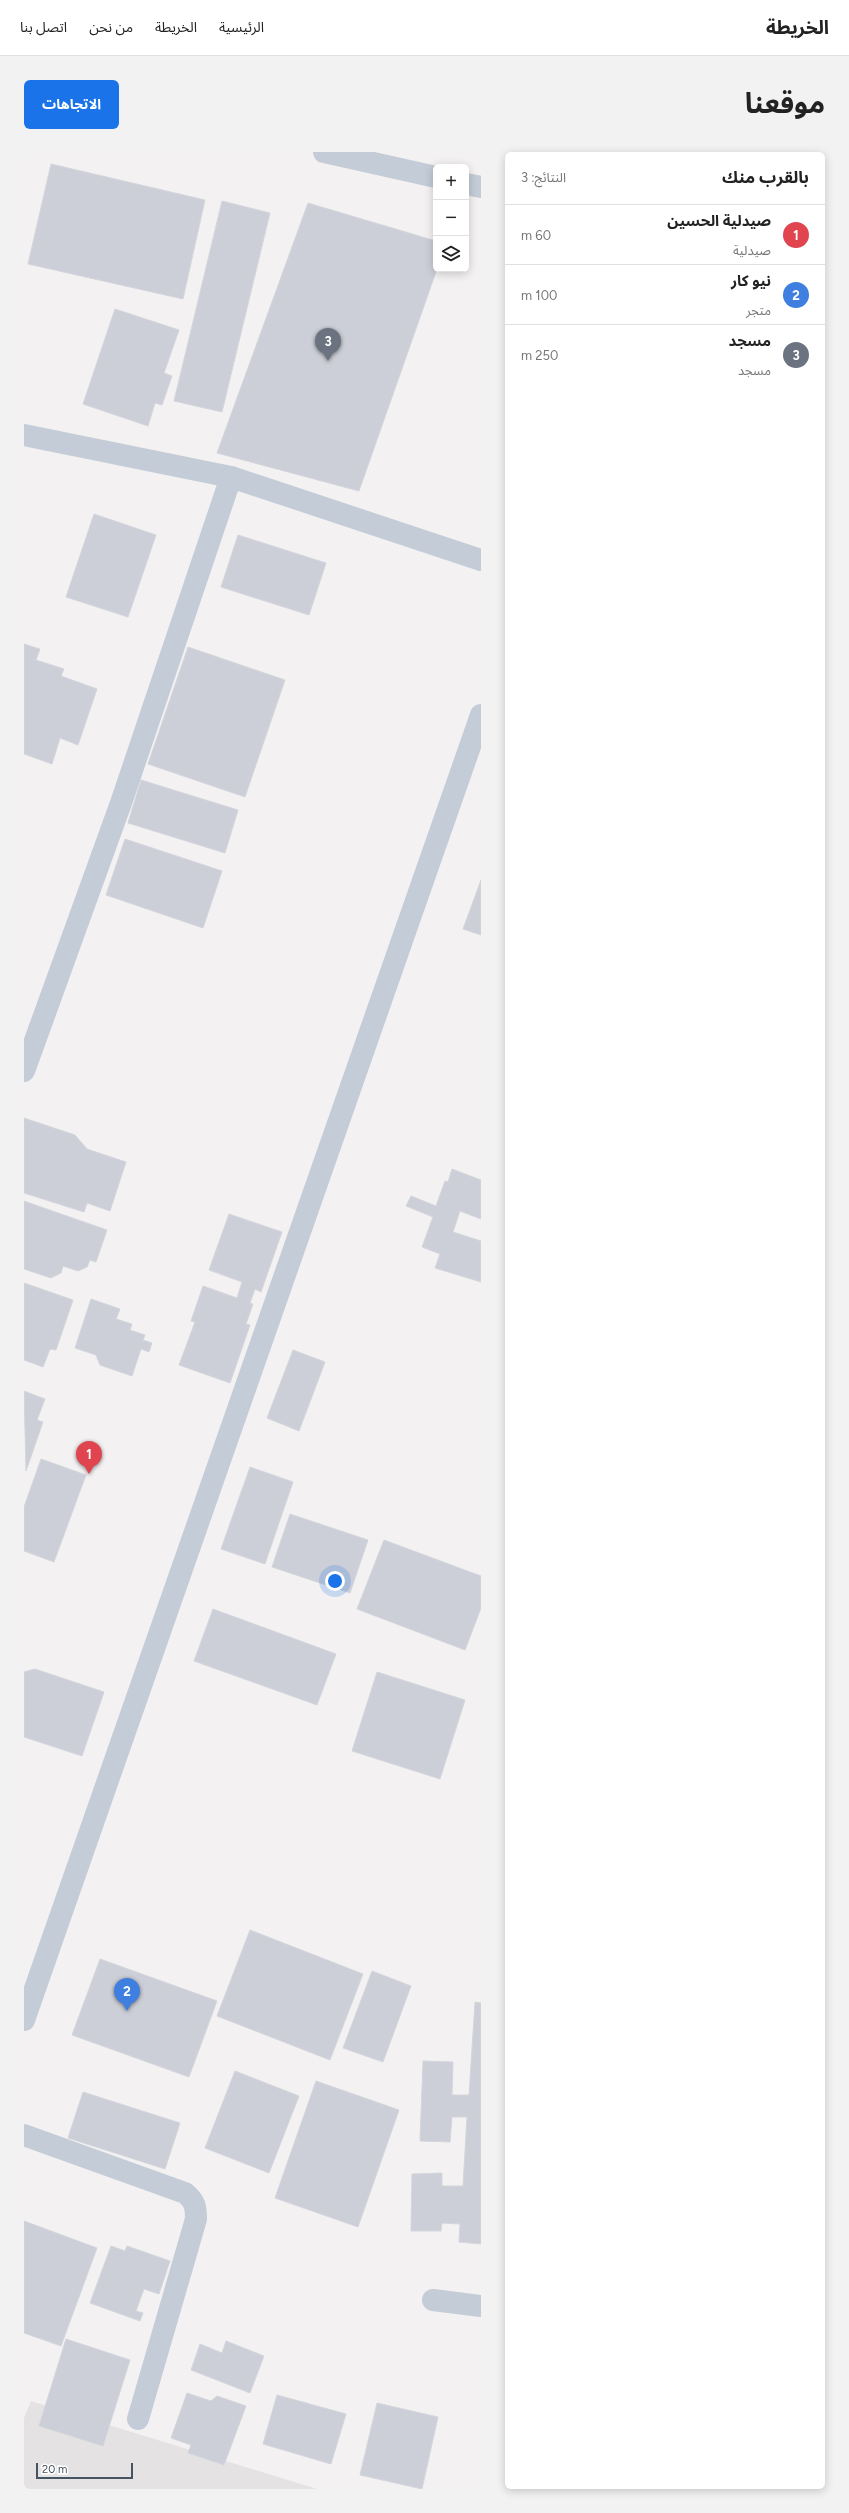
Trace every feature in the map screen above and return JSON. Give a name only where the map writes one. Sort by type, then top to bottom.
[{"type":"street","points":[[324,152],[433,176]]},
{"type":"street","points":[[469,185],[481,187]]},
{"type":"street","points":[[24,435],[231,477],[481,560]]},
{"type":"street","points":[[24,1071],[121,803],[231,477]]},
{"type":"street","points":[[24,2020],[481,715]]},
{"type":"street","points":[[24,2135],[185,2193],[193,2200],[196,2208],[196,2219],[138,2419]]},
{"type":"street","points":[[433,2300],[481,2306]]},
{"type":"shaded area","points":[[31,2401],[317,2489],[24,2489],[24,2418]]},
{"type":"building","points":[[51,164],[205,200],[183,299],[28,264]]},
{"type":"building","points":[[222,201],[270,213],[222,412],[174,401]]},
{"type":"building","points":[[308,203],[433,240],[433,272],[436,272],[359,491],[217,453]]},
{"type":"building","points":[[115,309],[179,330],[164,373],[172,376],[162,405],[155,403],[148,426],[83,404]]},
{"type":"building","points":[[94,514],[156,535],[128,617],[66,597]]},
{"type":"building","points":[[238,535],[326,563],[309,615],[221,587]]},
{"type":"building","points":[[24,644],[40,649],[36,660],[64,669],[61,676],[97,689],[78,745],[60,738],[52,764],[24,754]]},
{"type":"building","points":[[188,647],[285,680],[245,797],[148,764]]},
{"type":"building","points":[[141,780],[238,810],[225,853],[128,823]]},
{"type":"building","points":[[125,839],[222,871],[203,928],[106,895]]},
{"type":"building","points":[[481,880],[481,935],[463,929]]},
{"type":"building","points":[[24,1118],[75,1135],[87,1149],[126,1162],[110,1211],[87,1203],[84,1212],[24,1193]]},
{"type":"building","points":[[452,1169],[481,1180],[481,1219],[460,1211],[453,1232],[481,1241],[481,1282],[435,1268],[440,1254],[422,1247],[433,1217],[406,1206],[411,1196],[436,1206],[445,1181],[448,1182]]},
{"type":"building","points":[[24,1201],[107,1230],[96,1262],[90,1260],[87,1267],[78,1271],[63,1266],[61,1273],[51,1278],[24,1269]]},
{"type":"building","points":[[229,1214],[282,1232],[261,1292],[255,1289],[250,1303],[253,1304],[246,1324],[250,1325],[230,1383],[179,1365],[195,1322],[191,1321],[203,1286],[237,1298],[242,1282],[209,1270]]},
{"type":"building","points":[[24,1283],[73,1300],[56,1350],[50,1349],[43,1367],[24,1360]]},
{"type":"building","points":[[91,1299],[120,1309],[116,1319],[132,1324],[130,1330],[145,1335],[143,1340],[152,1343],[149,1352],[141,1349],[132,1376],[100,1365],[96,1355],[75,1348]]},
{"type":"building","points":[[293,1350],[325,1362],[299,1431],[267,1418]]},
{"type":"building","points":[[24,1391],[45,1399],[37,1420],[43,1422],[26,1471]]},
{"type":"building","points":[[41,1459],[86,1475],[54,1562],[24,1551],[24,1507]]},
{"type":"building","points":[[250,1467],[293,1482],[265,1564],[221,1549]]},
{"type":"building","points":[[290,1514],[368,1540],[350,1593],[272,1567]]},
{"type":"building","points":[[384,1540],[481,1576],[481,1608],[465,1650],[357,1609]]},
{"type":"building","points":[[213,1609],[336,1654],[317,1705],[194,1661]]},
{"type":"building","points":[[35,1669],[104,1692],[82,1756],[24,1737],[24,1672]]},
{"type":"building","points":[[377,1672],[465,1700],[440,1779],[352,1751]]},
{"type":"building","points":[[250,1930],[363,1974],[330,2060],[217,2016]]},
{"type":"building","points":[[100,1959],[217,2001],[189,2077],[72,2035]]},
{"type":"building","points":[[372,1971],[411,1986],[383,2062],[343,2048]]},
{"type":"building","points":[[475,2002],[481,2003],[481,2244],[459,2242],[460,2224],[442,2223],[441,2231],[411,2231],[412,2174],[442,2173],[442,2186],[463,2186],[467,2117],[452,2117],[450,2142],[420,2141],[423,2061],[453,2062],[452,2095],[469,2095]]},
{"type":"building","points":[[235,2071],[299,2096],[269,2173],[205,2148]]},
{"type":"building","points":[[316,2081],[399,2110],[358,2227],[275,2198]]},
{"type":"building","points":[[83,2092],[180,2123],[165,2169],[68,2138]]},
{"type":"building","points":[[24,2221],[97,2248],[61,2346],[24,2333]]},
{"type":"building","points":[[111,2246],[125,2251],[127,2246],[170,2261],[159,2294],[144,2289],[136,2311],[143,2313],[140,2321],[90,2303]]},
{"type":"building","points":[[66,2339],[130,2360],[103,2446],[39,2426]]},
{"type":"building","points":[[226,2341],[264,2356],[250,2393],[191,2370],[200,2344],[222,2353]]},
{"type":"building","points":[[187,2393],[211,2401],[217,2396],[246,2406],[224,2465],[188,2453],[191,2445],[171,2438]]},
{"type":"building","points":[[277,2395],[346,2414],[331,2464],[263,2444]]},
{"type":"building","points":[[377,2403],[438,2417],[422,2489],[360,2475]]},
{"type":"place","name":"مسجد","points":[[328,361]]},
{"type":"place","name":"صيدلية الحسين","points":[[89,1474]]},
{"type":"place","name":"نيو كار","points":[[127,2011]]}]
